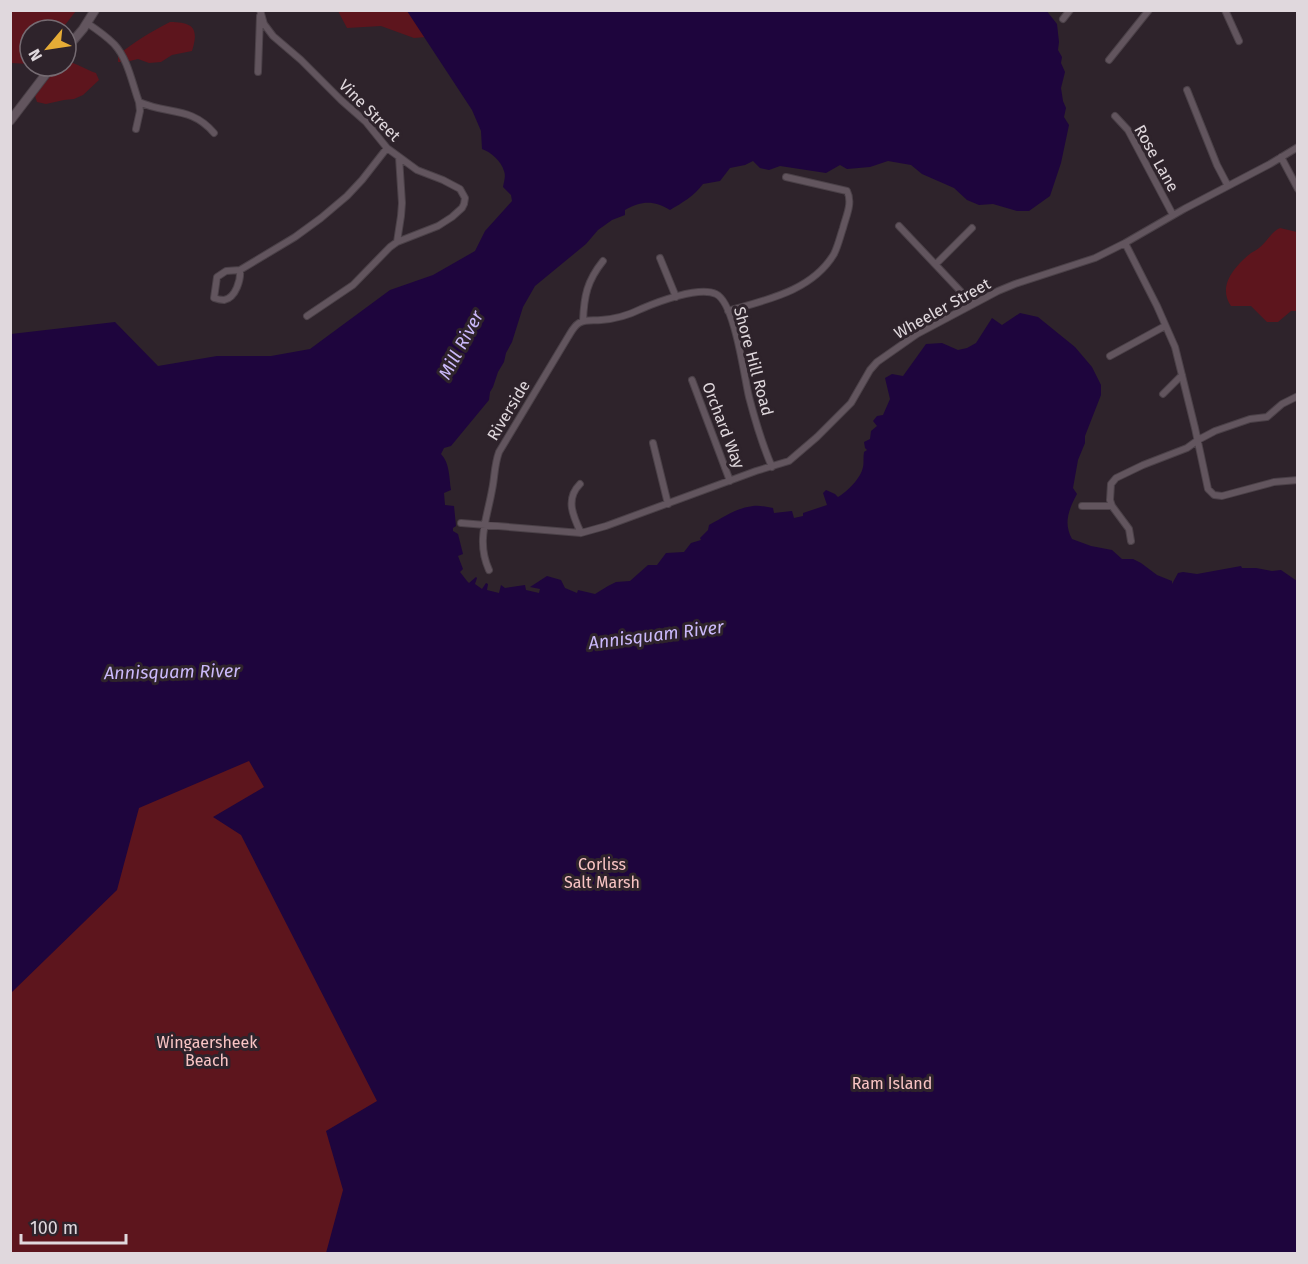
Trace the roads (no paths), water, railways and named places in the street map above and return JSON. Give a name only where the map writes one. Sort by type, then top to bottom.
[{"type":"main road","points":[[78,34],[95,10]]},
{"type":"main road","points":[[10,121],[43,78]]},
{"type":"street","points":[[1063,19],[1070,10]]},
{"type":"street","points":[[1109,60],[1149,10]]},
{"type":"street","points":[[1225,10],[1239,41]]},
{"type":"street","name":"Vine Street","points":[[258,72],[261,11]]},
{"type":"street","name":"Vine Street","points":[[261,11],[264,24],[277,40],[366,122],[387,148],[399,157],[402,203],[397,242]]},
{"type":"street","points":[[87,22],[115,45],[122,56],[141,111],[136,129]]},
{"type":"street","points":[[1187,90],[1217,165],[1228,186]]},
{"type":"street","points":[[139,102],[152,108],[198,118],[214,133]]},
{"type":"street","name":"Rose Lane","points":[[1115,116],[1128,130],[1173,215]]},
{"type":"street","name":"Wheeler Street","points":[[461,523],[581,533],[789,461],[851,403],[877,362],[917,334],[1015,284],[1095,258],[1298,147]]},
{"type":"street","points":[[240,270],[241,275],[231,297],[225,300],[214,298],[217,277],[226,271],[240,270],[296,237],[348,196],[387,148]]},
{"type":"street","points":[[307,316],[353,285],[397,242],[438,226],[462,208],[465,198],[455,186],[417,170],[399,157]]},
{"type":"street","points":[[1281,157],[1298,189]]},
{"type":"street","points":[[728,311],[794,290],[819,273],[835,252],[849,209],[847,191],[786,177]]},
{"type":"street","points":[[898,226],[966,297],[975,303]]},
{"type":"street","points":[[936,264],[972,228]]},
{"type":"street","points":[[1125,243],[1175,347],[1208,489],[1214,495],[1222,496],[1274,482],[1298,480]]},
{"type":"street","points":[[660,258],[676,297]]},
{"type":"street","points":[[583,321],[584,300],[595,271],[603,261]]},
{"type":"street","name":"Shore Hill Road","points":[[583,321],[623,316],[658,301],[700,292],[709,292],[722,298],[727,305],[737,340],[753,412],[772,466]]},
{"type":"street","name":"Riverside","points":[[484,525],[492,492],[494,466],[499,452],[567,337],[577,324],[583,321]]},
{"type":"street","points":[[1110,357],[1165,326]]},
{"type":"street","points":[[1163,394],[1182,375]]},
{"type":"street","name":"Orchard Way","points":[[692,380],[730,481]]},
{"type":"street","points":[[1131,541],[1129,529],[1110,500],[1111,484],[1116,478],[1187,448],[1198,440],[1233,424],[1267,417],[1282,404],[1298,396]]},
{"type":"street","points":[[653,443],[668,504]]},
{"type":"street","points":[[580,484],[572,495],[571,504],[581,533]]},
{"type":"street","points":[[1082,506],[1112,506]]},
{"type":"street","points":[[484,525],[483,555],[489,570]]},
{"type":"water","points":[[1046,10],[1057,24],[1058,50],[1065,72],[1061,88],[1066,108],[1064,117],[1069,125],[1061,163],[1050,196],[1029,211],[1017,211],[993,204],[979,205],[967,200],[954,188],[922,174],[911,165],[888,161],[870,167],[847,169],[840,165],[826,173],[780,166],[769,170],[760,168],[753,161],[730,168],[720,181],[703,184],[692,196],[670,210],[648,203],[625,210],[625,215],[612,220],[598,230],[586,244],[535,286],[523,307],[512,342],[490,392],[489,400],[451,446],[444,448],[441,454],[448,466],[451,490],[444,493],[445,505],[454,506],[456,526],[453,531],[458,534],[463,554],[458,556],[463,569],[460,572],[469,583],[476,577],[475,584],[482,589],[486,583],[488,584],[487,590],[499,593],[501,585],[505,588],[525,585],[526,590],[539,593],[540,589],[530,587],[547,576],[561,580],[565,588],[577,593],[578,590],[595,594],[616,582],[630,581],[648,565],[657,565],[666,553],[684,552],[691,543],[701,540],[700,538],[708,530],[709,525],[736,511],[747,507],[763,506],[773,508],[774,513],[792,511],[794,518],[827,505],[823,493],[826,490],[838,497],[842,495],[860,476],[864,452],[867,450],[864,442],[870,439],[871,431],[877,426],[873,421],[877,416],[883,415],[890,399],[885,378],[892,374],[903,376],[926,344],[942,343],[958,350],[967,348],[976,343],[992,318],[1002,325],[1020,313],[1038,317],[1075,347],[1092,367],[1101,385],[1101,395],[1078,460],[1073,488],[1077,494],[1068,522],[1072,539],[1112,550],[1122,559],[1133,559],[1157,575],[1172,581],[1172,584],[1178,573],[1197,574],[1241,566],[1242,568],[1272,571],[1281,570],[1297,581],[1297,1253],[326,1253],[343,1190],[326,1131],[377,1101],[241,835],[213,817],[264,787],[249,761],[139,808],[117,890],[11,993],[11,334],[115,322],[158,366],[217,356],[271,356],[310,349],[390,290],[433,275],[475,251],[485,231],[512,201],[511,195],[503,187],[505,175],[501,164],[482,149],[481,131],[472,110],[407,11]]},
{"type":"water label","name":"Mill River","points":[[461,345]]},
{"type":"water label","name":"Annisquam River","points":[[656,635]]},
{"type":"water label","name":"Annisquam River","points":[[172,672]]},
{"type":"park label","name":"Corliss Salt Marsh","points":[[602,873]]},
{"type":"park label","name":"Wingaersheek Beach","points":[[207,1051]]},
{"type":"park label","name":"Ram Island","points":[[892,1083]]}]
